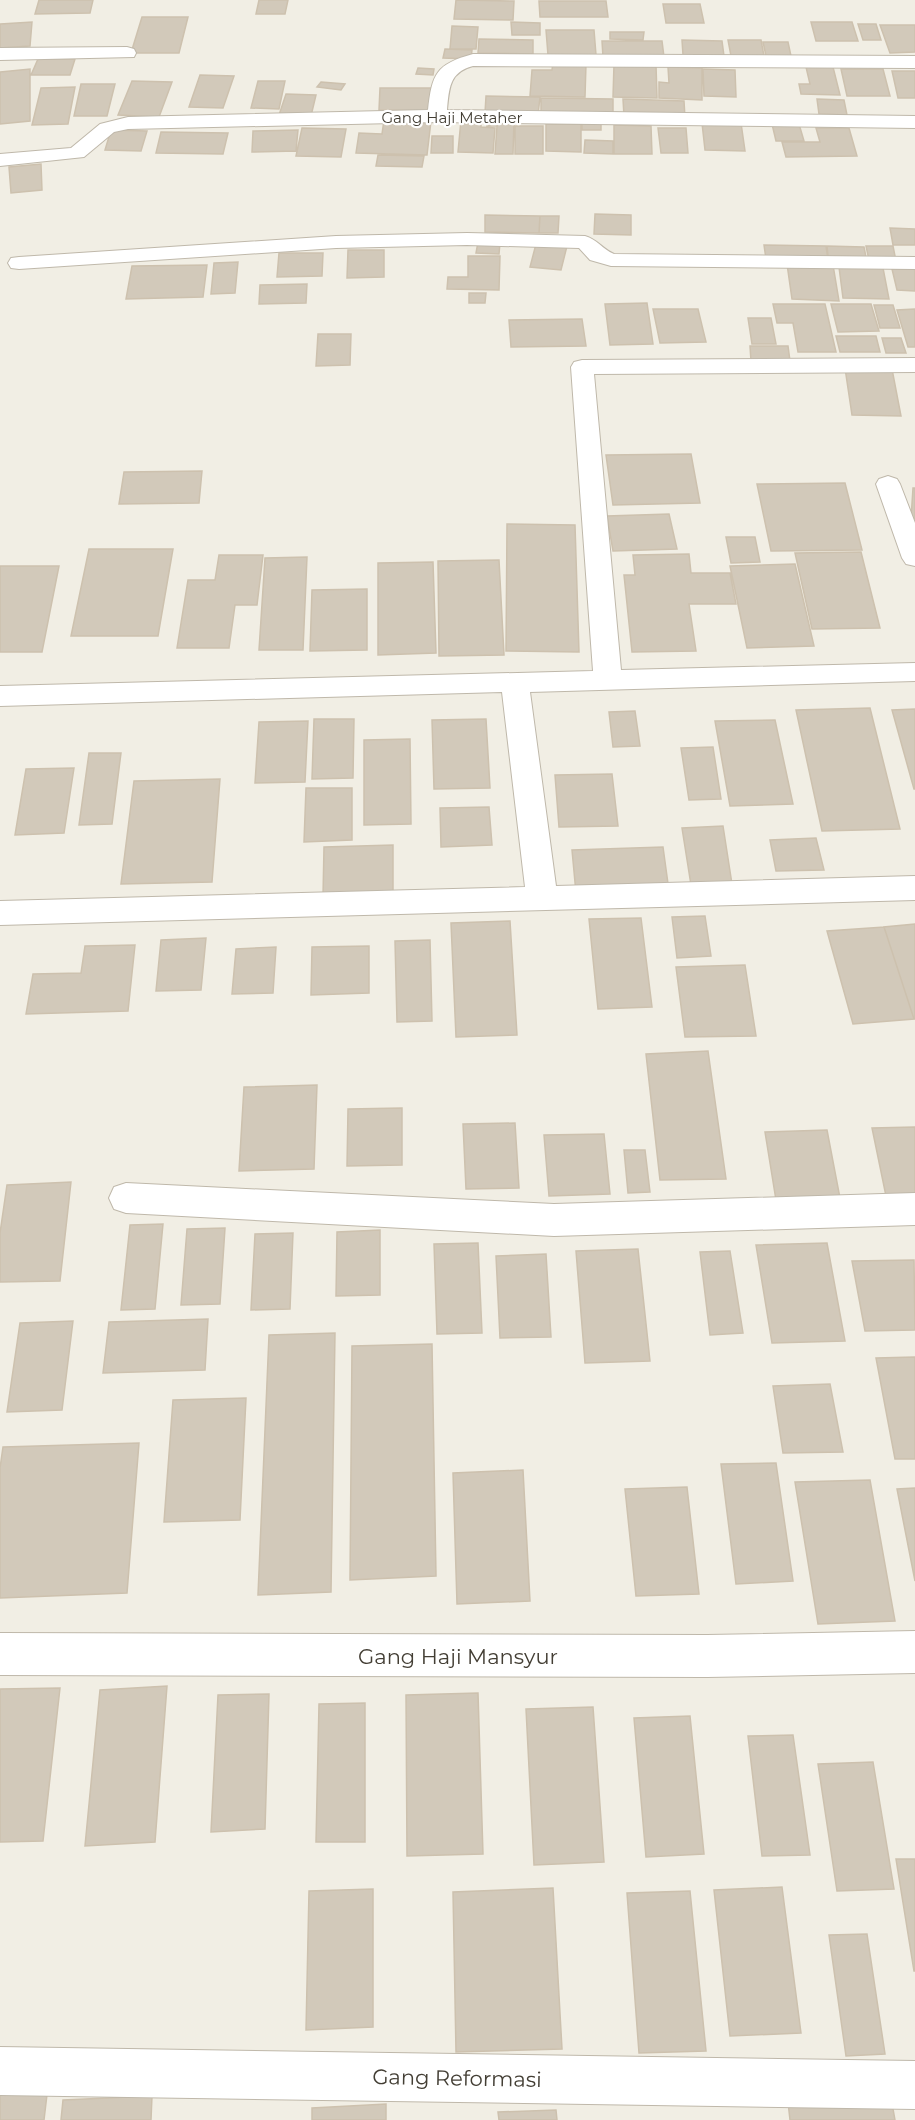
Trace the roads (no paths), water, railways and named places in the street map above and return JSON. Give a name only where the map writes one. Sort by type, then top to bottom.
[{"type":"street","points":[[0,54],[127,53]]},
{"type":"street","points":[[437,116],[442,77],[447,69],[472,60],[915,62]]},
{"type":"street","name":"Gang Haji Metaher","points":[[0,159],[77,153],[107,128],[128,123],[437,116],[915,122]]},
{"type":"street","points":[[19,264],[336,242],[513,238],[585,242],[598,255],[611,260],[915,263]]},
{"type":"street","points":[[608,681],[582,367],[915,365]]},
{"type":"street","points":[[888,484],[915,558]]},
{"type":"street","points":[[0,696],[915,672]]},
{"type":"street","points":[[515,683],[542,898]]},
{"type":"street","points":[[0,913],[915,888]]},
{"type":"street","points":[[126,1198],[554,1220],[915,1209]]},
{"type":"street","name":"Gang Haji Mansyur","points":[[0,1654],[706,1656],[915,1652]]},
{"type":"street","name":"Gang Reformasi","points":[[0,2071],[915,2085]]}]
